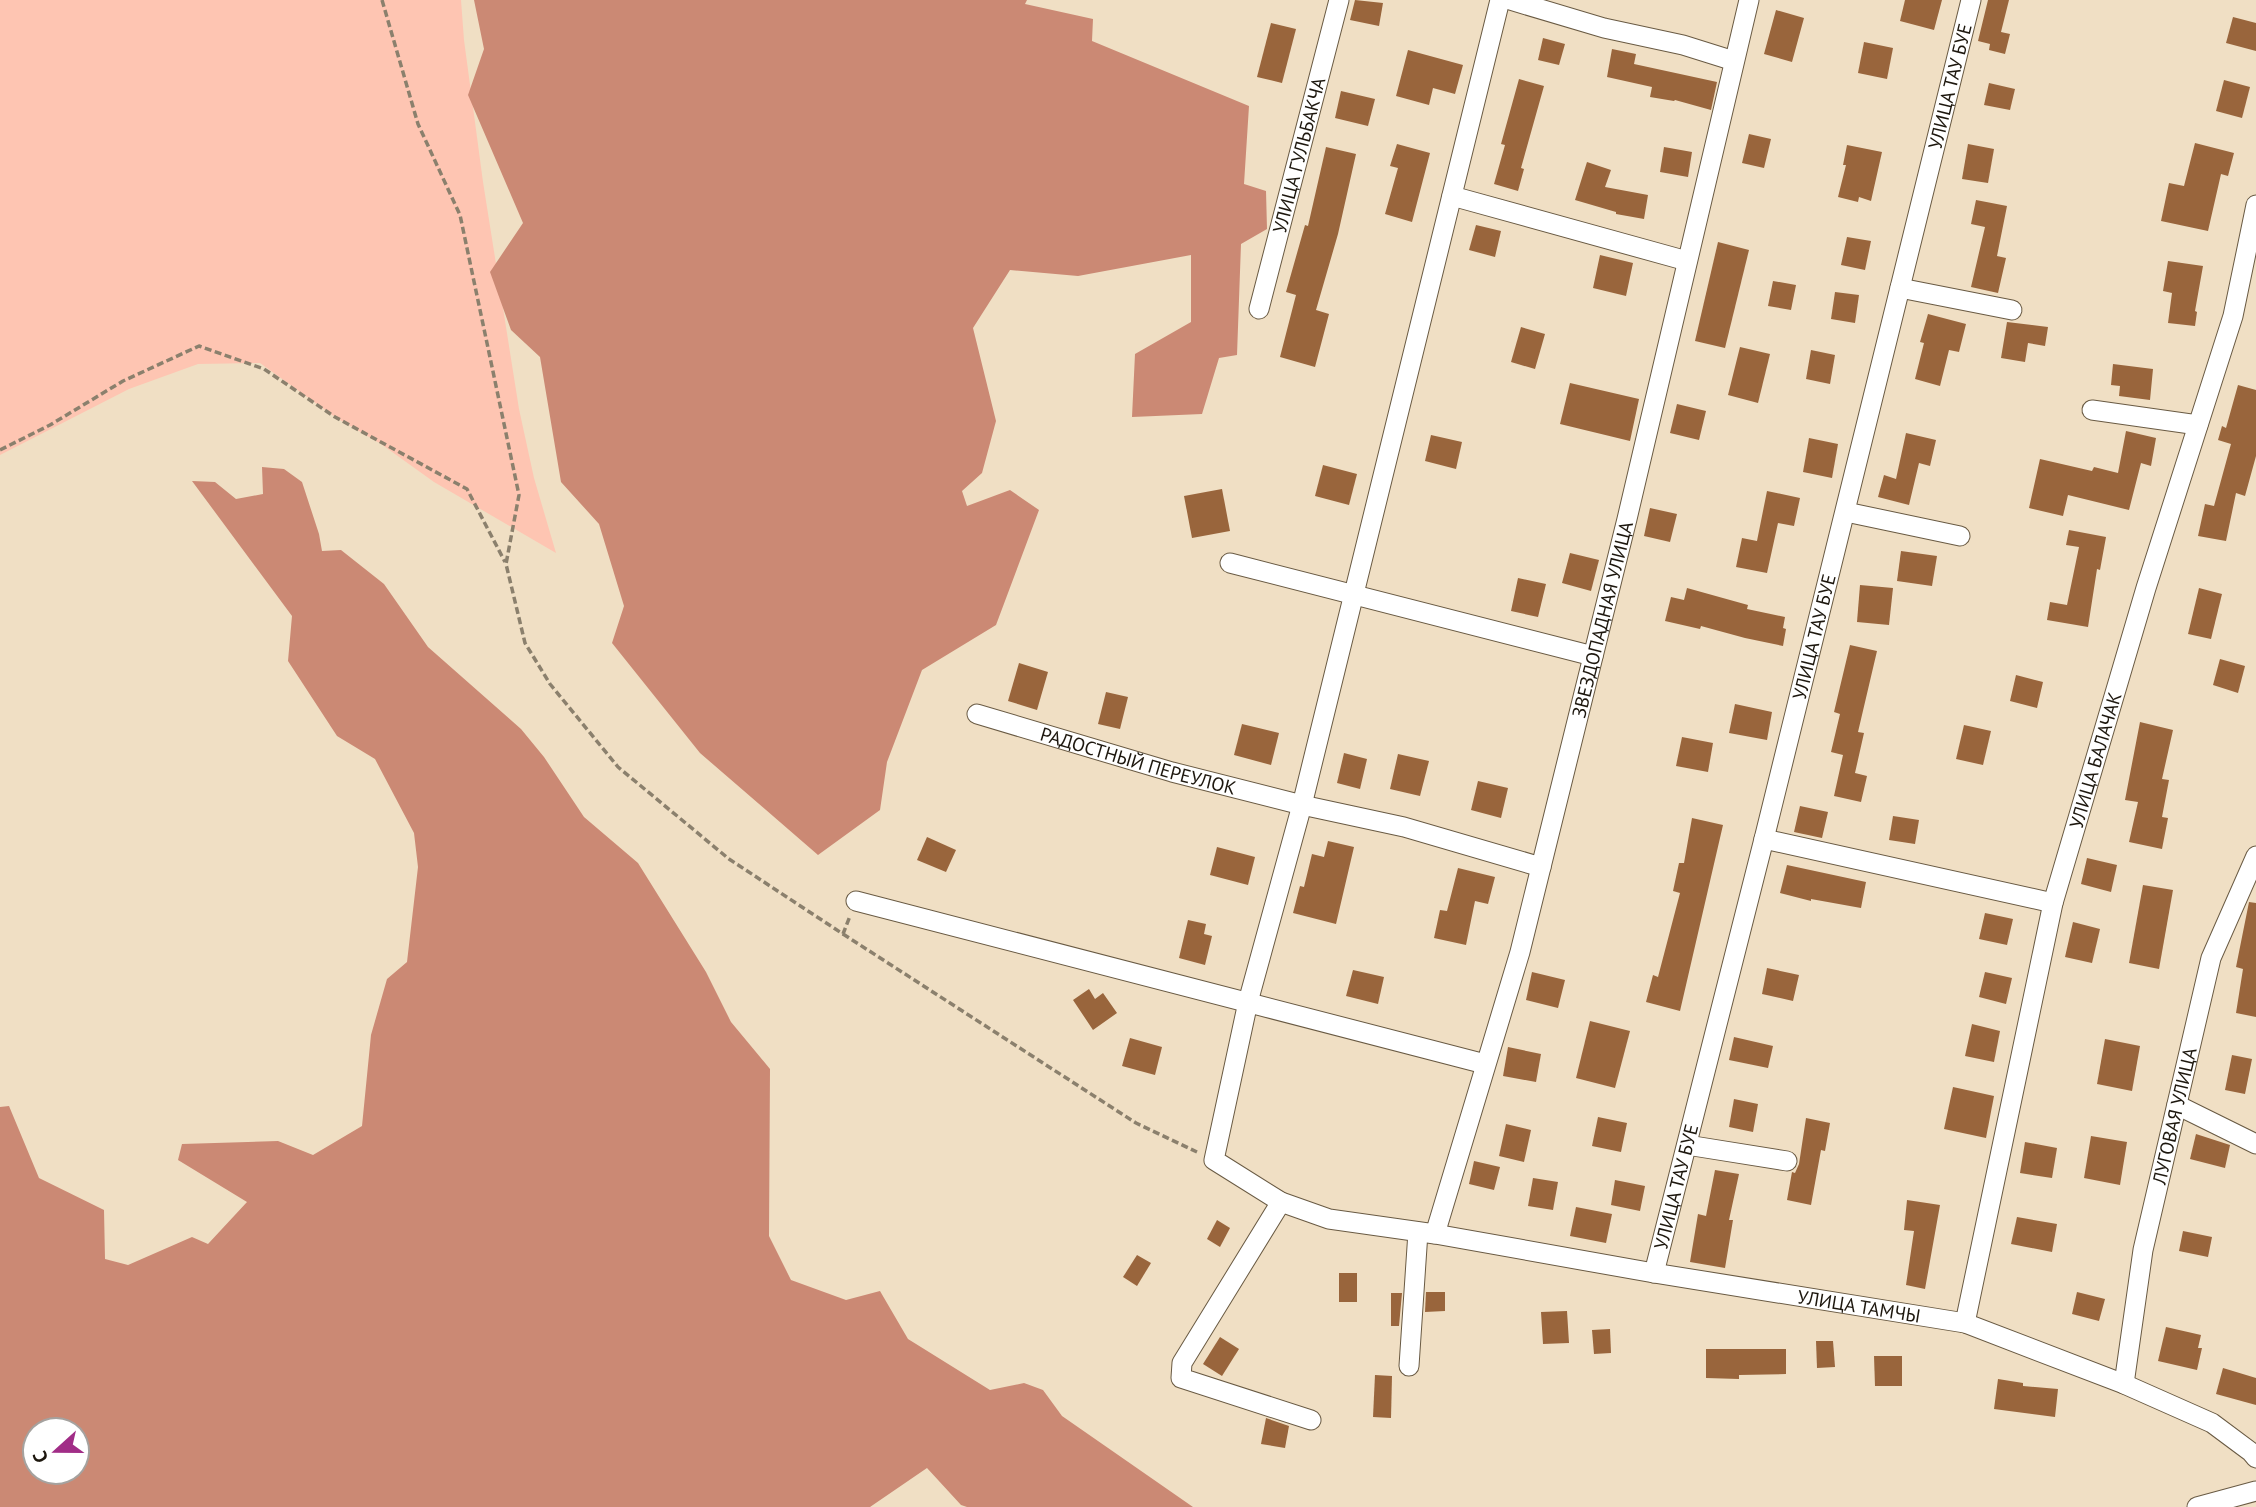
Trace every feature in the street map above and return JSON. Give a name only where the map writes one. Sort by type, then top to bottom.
[{"type":"street","name":"УЛИЦА ГУЛЬБАКЧА","points":[[1259,309],[1339,0]]},
{"type":"street","points":[[1214,1160],[1248,1002],[1302,805],[1500,0]]},
{"type":"street","points":[[1510,0],[1604,28],[1683,45],[1734,61]]},
{"type":"street","name":"ЗВЕЗДОПАДНАЯ УЛИЦА","points":[[1409,1366],[1426,1233],[1485,1064],[1520,952],[1749,0]]},
{"type":"street","name":"УЛИЦА ТАУ БУЕ","points":[[1654,1273],[1846,512],[1971,0]]},
{"type":"street","points":[[1452,195],[1687,261]]},
{"type":"street","name":"УЛИЦА БАЛАЧАК","points":[[1965,1323],[2053,903],[2146,587],[2232,316],[2256,205]]},
{"type":"street","points":[[1900,288],[2012,310]]},
{"type":"street","points":[[2092,410],[2197,425]]},
{"type":"street","points":[[1846,512],[1960,536]]},
{"type":"street","points":[[1230,563],[1593,656]]},
{"type":"street","name":"РАДОСТНЫЙ ПЕРЕУЛОК","points":[[977,714],[1172,772],[1302,805],[1404,827],[1541,867]]},
{"type":"street","points":[[1764,839],[2053,903]]},
{"type":"street","name":"ЛУГОВАЯ УЛИЦА","points":[[2123,1384],[2143,1250],[2211,958],[2256,856]]},
{"type":"street","points":[[856,901],[1485,1064]]},
{"type":"street","points":[[2177,1105],[2256,1144]]},
{"type":"street","points":[[1687,1145],[1787,1161]]},
{"type":"street","name":"УЛИЦА ТАМЧЫ","points":[[1214,1160],[1281,1202],[1329,1219],[1965,1323],[2123,1384],[2212,1423],[2256,1458]]},
{"type":"street","points":[[1281,1202],[1182,1363],[1181,1378],[1311,1420]]},
{"type":"street","points":[[2197,1507],[2256,1490]]},
{"type":"path","points":[[382,0],[418,124],[460,215],[519,495],[506,564]]},
{"type":"path","points":[[0,450],[50,425],[123,381],[199,346],[264,369],[335,417],[467,489],[506,564],[526,642],[550,684],[618,767],[729,859],[1136,1123],[1214,1160]]},
{"type":"path","points":[[843,934],[856,901]]},
{"type":"shaded area","points":[[0,0],[461,0],[483,182],[519,409],[534,478],[556,553],[434,482],[381,444],[335,417],[260,363],[198,364],[129,389],[0,455]]},
{"type":"shaded area","points":[[474,0],[1027,0],[1025,4],[1093,19],[1092,41],[1249,106],[1244,184],[1266,191],[1267,229],[1241,244],[1237,355],[1219,358],[1202,414],[1132,417],[1135,354],[1191,322],[1191,255],[1078,276],[1010,270],[973,328],[996,421],[982,473],[962,491],[967,506],[1010,490],[1039,510],[996,625],[922,670],[887,762],[880,810],[818,855],[700,753],[612,643],[624,606],[599,524],[561,482],[540,357],[511,330],[490,272],[523,223],[468,95],[484,49]]},
{"type":"shaded area","points":[[262,467],[284,469],[302,482],[322,551],[341,550],[384,584],[428,647],[521,729],[544,757],[584,817],[638,863],[706,972],[731,1022],[770,1069],[769,1236],[791,1280],[846,1300],[880,1291],[908,1339],[990,1390],[1024,1383],[1043,1390],[1062,1416],[1193,1507],[967,1507],[961,1505],[927,1468],[870,1507],[0,1507],[0,1107],[9,1106],[39,1178],[104,1210],[105,1259],[128,1265],[192,1237],[208,1244],[247,1202],[178,1160],[182,1144],[278,1141],[313,1155],[362,1126],[371,1035],[387,979],[407,962],[418,867],[414,833],[375,759],[337,736],[288,661],[292,616],[192,481],[215,482],[236,499],[263,494]]},
{"type":"building","points":[[1355,0],[1383,3],[1379,26],[1350,20]]},
{"type":"building","points":[[1905,0],[1942,0],[1934,30],[1900,21]]},
{"type":"building","points":[[1988,0],[2009,0],[2001,32],[2010,34],[2005,54],[1989,50],[1990,44],[1978,41]]},
{"type":"building","points":[[1776,10],[1804,18],[1792,62],[1764,54]]},
{"type":"building","points":[[2233,17],[2256,23],[2256,51],[2226,43]]},
{"type":"building","points":[[1271,23],[1296,29],[1282,83],[1257,77]]},
{"type":"building","points":[[1543,38],[1565,44],[1559,65],[1538,60]]},
{"type":"building","points":[[1864,42],[1893,48],[1887,79],[1858,73]]},
{"type":"building","points":[[1612,49],[1636,54],[1634,64],[1717,82],[1711,110],[1675,100],[1650,97],[1652,87],[1607,77]]},
{"type":"building","points":[[1408,50],[1463,65],[1455,94],[1433,88],[1429,105],[1396,96]]},
{"type":"building","points":[[1519,79],[1544,86],[1521,168],[1524,169],[1518,191],[1494,184],[1505,145],[1501,144]]},
{"type":"building","points":[[2224,80],[2250,87],[2242,118],[2216,111]]},
{"type":"building","points":[[1989,83],[2015,89],[2010,110],[1984,105]]},
{"type":"building","points":[[1341,91],[1375,99],[1368,126],[1335,118]]},
{"type":"building","points":[[1749,134],[1771,139],[1764,168],[1742,163]]},
{"type":"building","points":[[2195,143],[2234,153],[2228,176],[2221,174],[2208,231],[2161,221],[2169,183],[2184,186]]},
{"type":"building","points":[[1397,144],[1430,153],[1412,222],[1385,214],[1398,168],[1390,166]]},
{"type":"building","points":[[1968,144],[1994,149],[1988,183],[1962,179]]},
{"type":"building","points":[[1847,145],[1882,152],[1871,201],[1859,197],[1858,202],[1838,197],[1846,165],[1843,165]]},
{"type":"building","points":[[1326,147],[1356,154],[1338,234],[1316,310],[1329,314],[1315,367],[1280,357],[1296,295],[1286,292],[1305,225],[1308,226]]},
{"type":"building","points":[[1664,147],[1692,152],[1688,177],[1660,172]]},
{"type":"building","points":[[1587,162],[1611,170],[1605,187],[1648,195],[1644,219],[1616,214],[1575,200]]},
{"type":"building","points":[[1976,200],[2007,206],[1997,256],[2006,258],[1998,293],[1971,287],[1985,227],[1971,224]]},
{"type":"building","points":[[1476,225],[1501,231],[1495,257],[1469,250]]},
{"type":"building","points":[[1847,237],[1871,241],[1865,270],[1841,265]]},
{"type":"building","points":[[1718,242],[1749,250],[1725,348],[1695,341]]},
{"type":"building","points":[[1600,255],[1633,263],[1626,296],[1593,288]]},
{"type":"building","points":[[2168,261],[2203,266],[2195,326],[2168,323],[2172,293],[2163,291]]},
{"type":"building","points":[[1773,281],[1796,285],[1791,310],[1768,306]]},
{"type":"building","points":[[1835,292],[1859,295],[1855,323],[1831,319]]},
{"type":"building","points":[[1928,314],[1966,324],[1959,352],[1949,350],[1940,386],[1915,379],[1924,343],[1920,342]]},
{"type":"building","points":[[2007,322],[2048,327],[2045,346],[2028,343],[2025,362],[2001,358]]},
{"type":"building","points":[[1521,327],[1545,334],[1535,369],[1511,362]]},
{"type":"building","points":[[1740,347],[1770,354],[1758,403],[1728,395]]},
{"type":"building","points":[[1811,350],[1835,355],[1830,384],[1806,379]]},
{"type":"building","points":[[2113,364],[2153,369],[2150,400],[2119,396],[2120,386],[2111,385]]},
{"type":"building","points":[[1570,383],[1639,399],[1630,441],[1560,424]]},
{"type":"building","points":[[2238,385],[2256,390],[2256,456],[2245,496],[2236,493],[2226,541],[2198,536],[2205,504],[2214,506],[2231,444],[2218,440],[2222,426],[2226,428]]},
{"type":"building","points":[[1677,404],[1706,411],[1699,440],[1670,433]]},
{"type":"building","points":[[2126,431],[2156,438],[2151,466],[2141,463],[2129,510],[2068,495],[2063,516],[2029,508],[2040,459],[2092,471],[2094,467],[2118,473]]},
{"type":"building","points":[[1906,433],[1936,440],[1930,466],[1919,463],[1909,505],[1878,497],[1884,475],[1896,479]]},
{"type":"building","points":[[1431,435],[1462,442],[1456,469],[1425,461]]},
{"type":"building","points":[[1809,438],[1838,444],[1832,478],[1803,472]]},
{"type":"building","points":[[1323,465],[1357,474],[1349,505],[1315,496]]},
{"type":"building","points":[[1222,489],[1230,531],[1192,538],[1184,496]]},
{"type":"building","points":[[1767,491],[1800,498],[1794,526],[1778,523],[1767,573],[1736,567],[1742,538],[1757,541]]},
{"type":"building","points":[[1650,508],[1677,514],[1670,542],[1644,536]]},
{"type":"building","points":[[2069,530],[2106,537],[2100,570],[2097,569],[2088,627],[2047,620],[2050,602],[2067,605],[2079,547],[2066,545]]},
{"type":"building","points":[[1901,551],[1937,556],[1932,586],[1897,581]]},
{"type":"building","points":[[1570,553],[1599,560],[1591,591],[1562,583]]},
{"type":"building","points":[[1518,578],[1546,584],[1538,617],[1511,611]]},
{"type":"building","points":[[1860,585],[1893,588],[1889,625],[1857,622]]},
{"type":"building","points":[[1687,588],[1748,605],[1747,609],[1785,617],[1783,646],[1701,626],[1700,629],[1665,621],[1671,597],[1684,600]]},
{"type":"building","points":[[2199,588],[2222,594],[2211,639],[2188,634]]},
{"type":"building","points":[[1850,645],[1877,651],[1858,732],[1864,733],[1855,773],[1867,776],[1861,802],[1834,796],[1843,755],[1831,752],[1840,714],[1834,712]]},
{"type":"building","points":[[2220,659],[2245,666],[2238,693],[2213,685]]},
{"type":"building","points":[[1019,663],[1048,672],[1037,710],[1008,701]]},
{"type":"building","points":[[2016,675],[2043,682],[2037,708],[2010,701]]},
{"type":"building","points":[[1106,692],[1128,697],[1120,729],[1098,724]]},
{"type":"building","points":[[1735,704],[1772,712],[1767,740],[1729,733]]},
{"type":"building","points":[[2140,722],[2173,730],[2162,779],[2169,780],[2162,817],[2168,818],[2162,849],[2129,842],[2138,802],[2125,800]]},
{"type":"building","points":[[1242,724],[1279,733],[1271,765],[1234,755]]},
{"type":"building","points":[[1964,725],[1991,731],[1983,765],[1956,759]]},
{"type":"building","points":[[1682,737],[1713,743],[1708,772],[1676,766]]},
{"type":"building","points":[[1344,753],[1367,759],[1360,789],[1337,783]]},
{"type":"building","points":[[1398,754],[1429,761],[1420,796],[1390,789]]},
{"type":"building","points":[[1478,781],[1508,788],[1501,818],[1471,810]]},
{"type":"building","points":[[1800,806],[1828,812],[1822,838],[1794,832]]},
{"type":"building","points":[[1893,816],[1919,820],[1915,844],[1889,840]]},
{"type":"building","points":[[1692,818],[1723,825],[1680,1011],[1646,1002],[1653,975],[1658,977],[1680,893],[1673,891],[1679,863],[1684,863]]},
{"type":"building","points":[[927,837],[956,850],[946,872],[917,860]]},
{"type":"building","points":[[1328,841],[1354,847],[1336,924],[1293,913],[1300,886],[1304,887],[1312,854],[1324,857]]},
{"type":"building","points":[[1217,847],[1255,857],[1248,885],[1210,875]]},
{"type":"building","points":[[2087,858],[2117,865],[2111,892],[2081,884]]},
{"type":"building","points":[[1787,865],[1866,882],[1861,908],[1811,901],[1780,893]]},
{"type":"building","points":[[1458,868],[1495,877],[1488,904],[1475,901],[1466,945],[1434,938],[1440,910],[1447,911]]},
{"type":"building","points":[[2143,885],[2173,890],[2159,969],[2129,963]]},
{"type":"building","points":[[2249,902],[2256,903],[2256,1017],[2236,1013],[2243,969],[2236,967]]},
{"type":"building","points":[[1985,913],[2013,919],[2007,945],[1979,939]]},
{"type":"building","points":[[1188,920],[1206,924],[1204,934],[1212,936],[1205,965],[1179,958]]},
{"type":"building","points":[[2073,922],[2100,929],[2092,963],[2065,957]]},
{"type":"building","points":[[1767,968],[1799,975],[1793,1001],[1762,994]]},
{"type":"building","points":[[1353,970],[1384,977],[1378,1004],[1346,996]]},
{"type":"building","points":[[1532,972],[1565,980],[1558,1008],[1526,1000]]},
{"type":"building","points":[[1985,972],[2012,978],[2006,1004],[1979,997]]},
{"type":"building","points":[[1089,989],[1095,999],[1103,993],[1117,1013],[1093,1030],[1073,1000]]},
{"type":"building","points":[[1590,1021],[1630,1031],[1615,1088],[1576,1078]]},
{"type":"building","points":[[1972,1024],[2000,1031],[1994,1062],[1965,1056]]},
{"type":"building","points":[[1734,1037],[1773,1046],[1768,1068],[1729,1060]]},
{"type":"building","points":[[1130,1038],[1162,1047],[1155,1075],[1122,1066]]},
{"type":"building","points":[[2105,1039],[2140,1046],[2132,1091],[2097,1084]]},
{"type":"building","points":[[1508,1047],[1541,1054],[1536,1082],[1503,1076]]},
{"type":"building","points":[[2232,1055],[2252,1059],[2245,1094],[2225,1090]]},
{"type":"building","points":[[1953,1087],[1994,1096],[1986,1138],[1944,1129]]},
{"type":"building","points":[[1734,1099],[1758,1104],[1753,1132],[1729,1127]]},
{"type":"building","points":[[1598,1117],[1627,1123],[1621,1152],[1592,1146]]},
{"type":"building","points":[[1806,1118],[1830,1123],[1825,1151],[1821,1150],[1811,1205],[1787,1200],[1792,1172],[1795,1173],[1799,1164]]},
{"type":"building","points":[[1506,1124],[1531,1130],[1524,1162],[1499,1156]]},
{"type":"building","points":[[2196,1134],[2230,1145],[2225,1168],[2190,1159]]},
{"type":"building","points":[[2091,1136],[2127,1142],[2120,1185],[2084,1178]]},
{"type":"building","points":[[2025,1142],[2057,1148],[2052,1178],[2020,1173]]},
{"type":"building","points":[[1474,1161],[1500,1167],[1494,1190],[1469,1184]]},
{"type":"building","points":[[1715,1170],[1739,1174],[1729,1220],[1733,1220],[1725,1268],[1690,1262],[1698,1214],[1706,1216]]},
{"type":"building","points":[[1533,1178],[1558,1182],[1553,1210],[1528,1206]]},
{"type":"building","points":[[1615,1180],[1645,1186],[1640,1211],[1611,1205]]},
{"type":"building","points":[[1907,1200],[1940,1205],[1925,1289],[1906,1285],[1914,1231],[1904,1230]]},
{"type":"building","points":[[1576,1207],[1612,1214],[1606,1243],[1570,1236]]},
{"type":"building","points":[[2017,1217],[2057,1224],[2052,1252],[2011,1244]]},
{"type":"building","points":[[1217,1220],[1230,1228],[1220,1247],[1207,1239]]},
{"type":"building","points":[[2183,1231],[2212,1237],[2208,1257],[2179,1251]]},
{"type":"building","points":[[1137,1255],[1151,1263],[1137,1286],[1123,1277]]},
{"type":"building","points":[[1339,1273],[1357,1273],[1357,1302],[1339,1302]]},
{"type":"building","points":[[1426,1292],[1445,1292],[1445,1311],[1425,1312]]},
{"type":"building","points":[[2077,1292],[2105,1299],[2099,1321],[2072,1314]]},
{"type":"building","points":[[1391,1293],[1402,1293],[1399,1326],[1391,1326]]},
{"type":"building","points":[[1567,1311],[1569,1343],[1543,1344],[1541,1312]]},
{"type":"building","points":[[2166,1327],[2201,1335],[2198,1348],[2202,1348],[2197,1370],[2158,1361]]},
{"type":"building","points":[[1610,1329],[1611,1353],[1594,1354],[1592,1330]]},
{"type":"building","points":[[1220,1337],[1239,1349],[1222,1376],[1203,1364]]},
{"type":"building","points":[[1816,1341],[1833,1341],[1835,1367],[1817,1368]]},
{"type":"building","points":[[1706,1349],[1786,1349],[1786,1374],[1739,1375],[1739,1379],[1706,1378]]},
{"type":"building","points":[[1874,1356],[1902,1356],[1902,1386],[1875,1386]]},
{"type":"building","points":[[2223,1368],[2256,1378],[2256,1405],[2216,1394]]},
{"type":"building","points":[[1375,1375],[1392,1376],[1391,1418],[1373,1417]]},
{"type":"building","points":[[1998,1379],[2023,1383],[2023,1386],[2058,1389],[2055,1417],[1994,1409]]},
{"type":"building","points":[[1266,1418],[1289,1426],[1285,1448],[1261,1444]]}]
